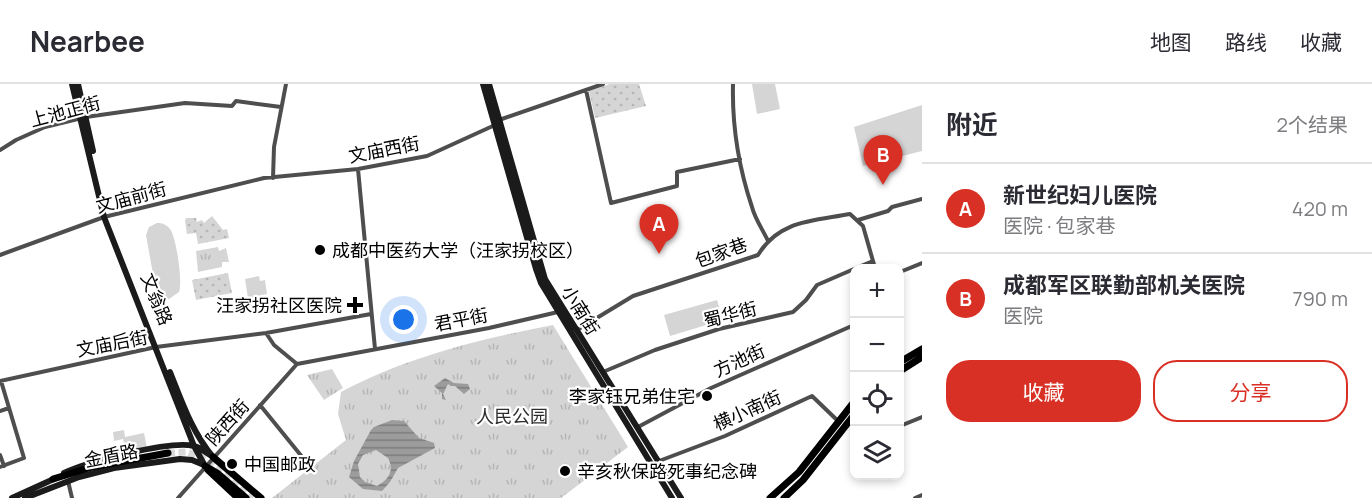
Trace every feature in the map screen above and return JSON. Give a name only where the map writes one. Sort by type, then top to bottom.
[{"type":"main road","name":"文翁路","points":[[72,84],[84,118]]},
{"type":"main road","name":"文翁路","points":[[78,84],[106,217],[158,347],[194,446],[205,466],[238,498]]},
{"type":"main road","name":"小南街","points":[[483,84],[497,122],[542,272],[681,498]]},
{"type":"main road","name":"小南街","points":[[489,84],[536,269],[558,312],[632,429],[672,498]]},
{"type":"main road","name":"文翁路","points":[[158,347],[201,442],[213,457],[261,498]]},
{"type":"main road","points":[[904,358],[922,349]]},
{"type":"main road","points":[[904,368],[922,357]]},
{"type":"main road","points":[[770,498],[799,472],[850,408]]},
{"type":"main road","points":[[786,498],[850,421]]},
{"type":"main road","points":[[194,446],[213,457]]},
{"type":"main road","name":"金盾路","points":[[12,498],[74,468],[95,461],[158,448],[194,446]]},
{"type":"main road","name":"金盾路","points":[[53,479],[92,467],[168,453]]},
{"type":"main road","name":"金盾路","points":[[25,498],[68,480],[114,468],[186,459],[205,466]]},
{"type":"main road","name":"文翁路","points":[[205,466],[217,473],[246,498]]},
{"type":"street","points":[[273,178],[274,147],[286,84]]},
{"type":"street","name":"文庙西街","points":[[273,178],[358,169],[427,156],[497,122],[603,84]]},
{"type":"street","points":[[733,84],[732,116],[740,159],[752,209],[768,241]]},
{"type":"street","points":[[586,90],[612,203],[677,186],[677,172],[740,159]]},
{"type":"street","name":"上池正街","points":[[0,150],[45,127],[84,118],[185,104],[232,106],[236,101],[281,107]]},
{"type":"street","points":[[358,169],[375,349]]},
{"type":"street","name":"文庙前街","points":[[0,255],[106,217],[264,178],[273,178]]},
{"type":"street","points":[[874,264],[858,220],[922,199]]},
{"type":"street","name":"包家巷","points":[[577,330],[633,296],[758,255],[768,241],[786,226],[850,214],[858,220]]},
{"type":"street","name":"蜀华街","points":[[866,264],[873,261]]},
{"type":"street","points":[[904,270],[922,262]]},
{"type":"street","name":"蜀华街","points":[[603,373],[655,350],[719,329],[793,312],[817,285],[850,271]]},
{"type":"street","name":"君平街","points":[[297,364],[489,328],[558,312]]},
{"type":"street","name":"文庙后街","points":[[1,381],[158,347],[266,333],[371,314]]},
{"type":"street","name":"方池街","points":[[638,427],[711,388],[850,327]]},
{"type":"street","points":[[266,333],[274,345],[297,364]]},
{"type":"street","name":"陕西街","points":[[178,498],[297,364]]},
{"type":"street","points":[[0,455],[2,466],[24,458],[1,381]]},
{"type":"street","name":"横小南街","points":[[659,461],[725,436],[812,396],[838,421]]},
{"type":"street","points":[[260,405],[303,458],[309,469]]},
{"type":"street","points":[[0,411],[9,408]]},
{"type":"street","points":[[904,424],[922,417]]},
{"type":"street","points":[[68,480],[72,498]]},
{"type":"street","points":[[915,498],[922,495]]},
{"type":"green space","points":[[610,84],[639,84],[646,106],[595,118],[589,91]]},
{"type":"green space","points":[[752,84],[775,84],[780,109],[757,114]]},
{"type":"green space","points":[[922,105],[922,151],[863,166],[854,127]]},
{"type":"green space","points":[[212,216],[223,230],[227,229],[229,238],[198,244],[196,233],[187,234],[186,218],[196,218],[197,222],[202,220],[204,223]]},
{"type":"green space","points":[[157,223],[164,224],[170,229],[178,259],[179,292],[169,299],[162,297],[156,291],[146,235],[149,227]]},
{"type":"green space","points":[[218,247],[219,251],[226,248],[229,262],[222,262],[222,267],[198,272],[196,251]]},
{"type":"green space","points":[[228,273],[232,293],[196,300],[192,280]]},
{"type":"green space","points":[[259,276],[260,281],[265,280],[267,294],[248,298],[245,279]]},
{"type":"green space","points":[[717,300],[723,320],[670,336],[664,315]]},
{"type":"green space","name":"人民公园","points":[[553,325],[628,447],[561,498],[272,498],[346,440],[338,414],[341,392],[418,359],[498,336]]},
{"type":"green space","points":[[332,369],[343,388],[324,400],[307,375]]},
{"type":"green space","points":[[124,430],[125,437],[144,433],[147,448],[126,452],[123,439],[114,441],[113,432]]},
{"type":"shaded area","points":[[445,378],[454,383],[468,384],[470,389],[464,394],[455,386],[448,384],[443,394],[446,400],[442,399],[442,393],[434,386]]},
{"type":"shaded area","points":[[392,420],[404,421],[419,438],[434,443],[435,448],[398,468],[382,491],[363,489],[349,477],[354,461],[374,427]],"holes":[[[376,450],[388,458],[391,467],[389,475],[381,484],[377,486],[365,482],[360,477],[358,464],[363,455]]]},
{"type":"tunnel","points":[[168,453],[187,452],[206,459],[253,498]]},
{"type":"place","name":"成都军区联勤部机关医院","points":[[883,185]]},
{"type":"place","name":"成都中医药大学（汪家拐校区）","points":[[320,250]]},
{"type":"place","name":"新世纪妇儿医院","points":[[659,254]]},
{"type":"place","name":"汪家拐社区医院","points":[[355,305]]},
{"type":"place","name":"李家钰兄弟住宅","points":[[707,396]]},
{"type":"place","name":"中国邮政","points":[[232,464]]},
{"type":"place","name":"辛亥秋保路死事纪念碑","points":[[565,471]]}]
